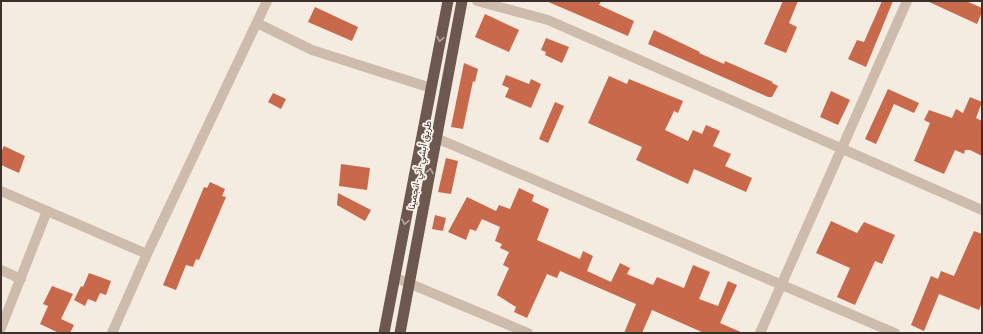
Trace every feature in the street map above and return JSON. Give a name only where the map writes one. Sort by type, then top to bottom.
[{"type":"highway","points":[[384,333],[448,1]]},
{"type":"highway","name":"طريق أبشي-أتي-انجمينا","points":[[400,333],[462,1]]},
{"type":"street","points":[[112,333],[147,254],[267,1]]},
{"type":"street","points":[[477,1],[548,20],[982,210]]},
{"type":"street","points":[[760,333],[907,1]]},
{"type":"street","points":[[257,23],[312,50],[431,88]]},
{"type":"street","points":[[436,138],[895,333]]},
{"type":"street","points":[[1,191],[147,254]]},
{"type":"street","points":[[1,328],[47,211]]},
{"type":"street","points":[[1,270],[21,279]]},
{"type":"street","points":[[394,277],[528,333]]},
{"type":"building","points":[[546,1],[601,1],[599,5],[634,21],[628,36]]},
{"type":"building","points":[[783,1],[798,1],[789,23],[797,27],[786,53],[764,44]]},
{"type":"building","points":[[882,1],[893,1],[866,67],[848,59],[857,40],[864,42]]},
{"type":"building","points":[[927,1],[966,1],[982,8],[982,12],[977,24]]},
{"type":"building","points":[[315,7],[358,27],[352,41],[308,22]]},
{"type":"building","points":[[485,14],[519,30],[509,52],[475,37]]},
{"type":"building","points":[[654,30],[700,52],[699,53],[724,64],[725,61],[773,82],[772,83],[778,86],[772,97],[768,97],[648,44]]},
{"type":"building","points":[[546,38],[569,47],[562,63],[545,55],[546,52],[541,50]]},
{"type":"building","points":[[464,63],[478,69],[475,82],[473,81],[463,129],[451,127]]},
{"type":"building","points":[[506,75],[529,84],[531,79],[541,84],[531,108],[505,97],[509,88],[502,85]]},
{"type":"building","points":[[609,76],[627,84],[629,79],[683,101],[678,113],[674,111],[665,130],[688,141],[693,130],[702,134],[706,125],[720,131],[713,146],[731,154],[725,166],[752,178],[746,192],[694,169],[688,184],[636,160],[642,147],[588,123]]},
{"type":"building","points":[[888,89],[919,103],[914,113],[894,104],[876,144],[865,139]]},
{"type":"building","points":[[831,91],[850,100],[838,125],[820,117]]},
{"type":"building","points":[[273,93],[286,99],[281,109],[268,102]]},
{"type":"building","points":[[970,97],[982,102],[976,118],[982,121],[982,156],[970,150],[965,150],[964,154],[955,150],[944,174],[914,161],[930,123],[924,120],[929,110],[952,118],[956,109],[963,113]]},
{"type":"building","points":[[555,102],[564,106],[548,143],[539,139]]},
{"type":"building","points":[[4,146],[25,156],[19,173],[1,165],[1,152]]},
{"type":"building","points":[[446,158],[458,161],[451,194],[438,192]]},
{"type":"building","points":[[341,164],[370,168],[367,190],[339,186]]},
{"type":"building","points":[[210,182],[225,189],[222,196],[226,197],[199,260],[196,259],[193,267],[186,265],[176,290],[163,285],[204,187],[207,188]]},
{"type":"building","points":[[519,188],[534,195],[532,201],[549,209],[537,240],[580,259],[583,251],[593,256],[587,271],[611,282],[620,263],[630,268],[627,274],[653,285],[657,277],[684,288],[693,265],[710,272],[699,299],[718,306],[728,281],[737,285],[720,323],[743,333],[704,333],[652,310],[642,333],[624,333],[636,304],[560,271],[557,278],[547,274],[527,318],[514,312],[516,307],[497,295],[509,268],[503,265],[509,252],[500,248],[502,244],[495,241],[500,227],[482,219],[476,231],[470,229],[466,240],[448,232],[467,197],[496,211],[499,205],[510,209]]},
{"type":"building","points":[[338,193],[371,210],[365,221],[337,205]]},
{"type":"building","points":[[435,215],[446,218],[443,231],[432,229]]},
{"type":"building","points":[[831,221],[857,233],[864,222],[895,235],[882,264],[875,261],[855,305],[837,297],[850,268],[816,253]]},
{"type":"building","points":[[974,231],[982,234],[982,302],[979,310],[939,294],[924,331],[911,325],[931,276],[938,279],[941,271],[954,276]]},
{"type":"building","points":[[89,273],[111,281],[106,295],[100,293],[96,302],[88,299],[85,306],[74,300],[81,286],[83,287]]},
{"type":"building","points":[[52,286],[73,294],[61,319],[74,325],[70,333],[59,333],[40,324],[48,306],[43,304]]}]
